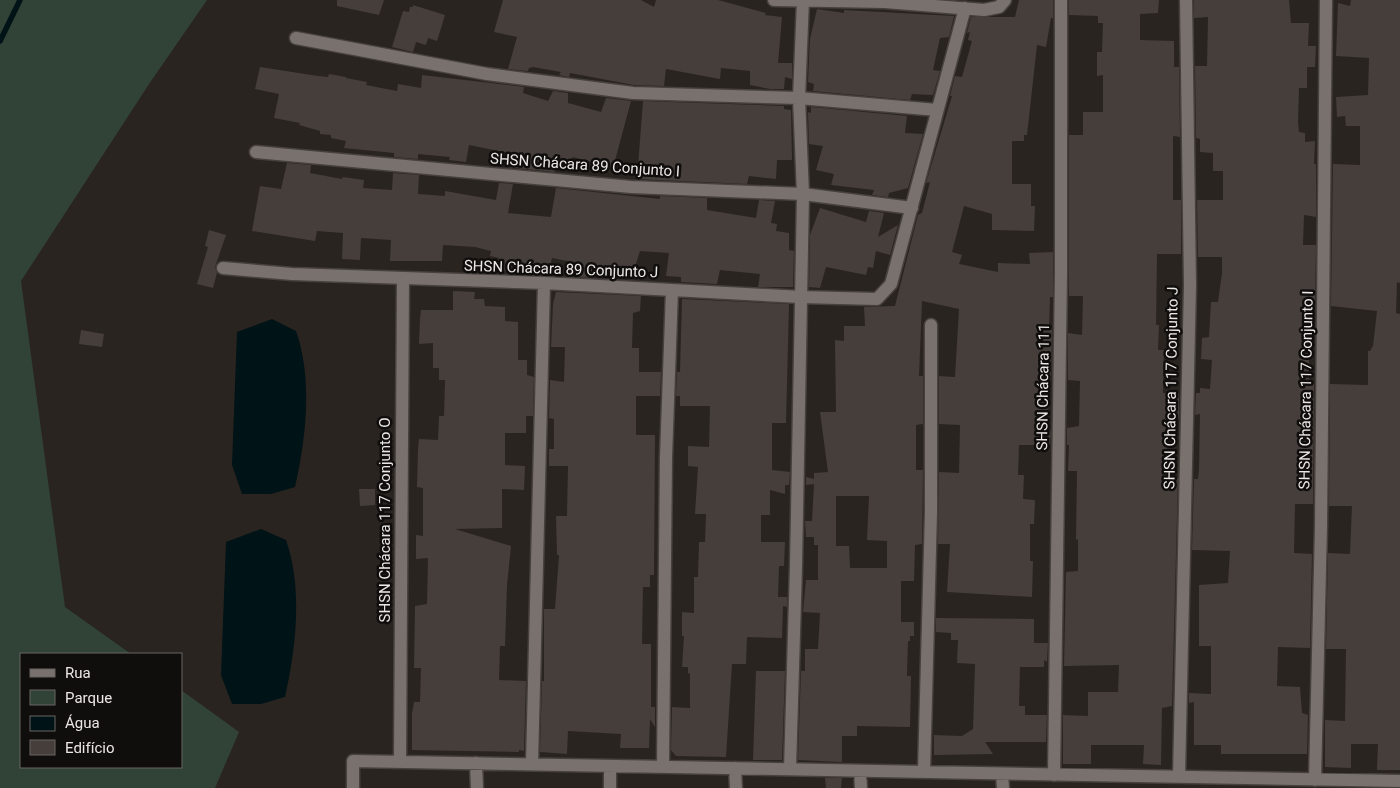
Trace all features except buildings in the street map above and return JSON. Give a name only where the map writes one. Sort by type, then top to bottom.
[{"type":"street","points":[[774,0],[885,2],[984,10],[999,7],[1005,0]]},
{"type":"street","name":"SHSN Chácara 111","points":[[1054,775],[1061,272],[1061,0]]},
{"type":"street","name":"SHSN Chácara 117 Conjunto J","points":[[1179,777],[1190,285],[1186,0]]},
{"type":"street","name":"SHSN Chácara 117 Conjunto I","points":[[1315,780],[1321,526],[1326,0]]},
{"type":"street","points":[[790,769],[803,194],[799,98],[803,1]]},
{"type":"street","points":[[912,208],[965,8]]},
{"type":"street","points":[[296,38],[487,74],[633,93],[799,98],[937,110]]},
{"type":"street","name":"SHSN Chácara 89 Conjunto I","points":[[256,152],[631,187],[803,194],[912,208]]},
{"type":"street","name":"SHSN Chácara 89 Conjunto J","points":[[224,268],[292,274],[544,283],[801,297],[878,298],[891,284],[912,208]]},
{"type":"street","name":"SHSN Chácara 117 Conjunto O","points":[[400,762],[403,279]]},
{"type":"street","points":[[532,764],[544,283]]},
{"type":"street","points":[[663,767],[666,457],[672,290]]},
{"type":"street","points":[[924,772],[931,512],[931,325]]},
{"type":"street","points":[[353,788],[353,761],[1179,777],[1260,783],[1315,780],[1392,784]]},
{"type":"street","points":[[476,763],[477,788]]},
{"type":"street","points":[[610,766],[610,788]]},
{"type":"street","points":[[735,768],[736,788]]},
{"type":"street","points":[[860,771],[861,788]]},
{"type":"street","points":[[1002,774],[1003,788]]},
{"type":"green space","points":[[0,0],[207,0],[149,84],[21,281],[65,607],[130,653],[20,653],[20,768],[182,768],[182,691],[239,732],[215,788],[0,788]]},
{"type":"water","points":[[272,319],[296,331],[305,369],[305,429],[299,468],[295,487],[271,494],[242,494],[232,465],[237,332]]},
{"type":"water","points":[[261,529],[286,540],[291,559],[295,578],[296,598],[295,638],[292,659],[285,697],[261,704],[232,704],[221,675],[226,542]]},
{"type":"waterway","points":[[0,41],[20,0]]}]
